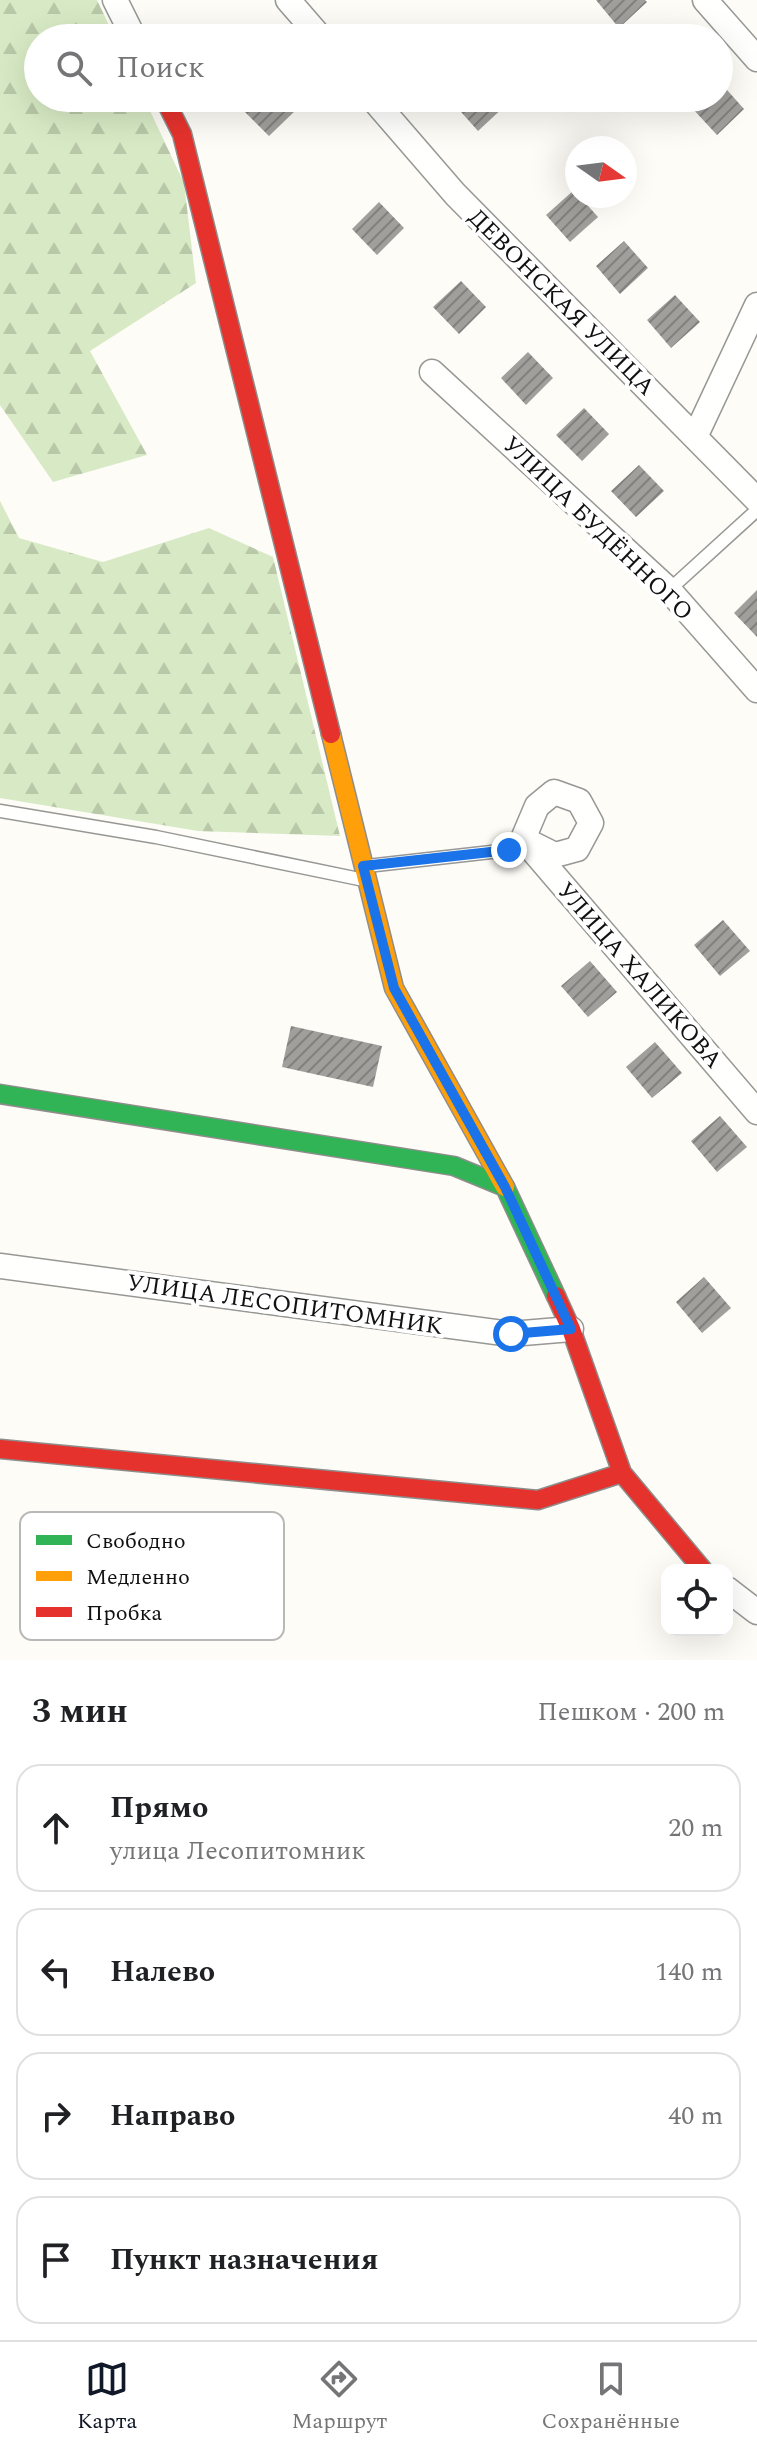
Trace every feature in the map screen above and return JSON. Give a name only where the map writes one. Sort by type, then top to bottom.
[{"type":"street","points":[[115,0],[127,24]]},
{"type":"street","points":[[288,0],[309,24]]},
{"type":"street","points":[[705,0],[726,24]]},
{"type":"street","points":[[733,32],[757,59]]},
{"type":"street","points":[[171,112],[182,134],[394,988],[505,1187],[571,1329],[622,1473],[698,1564]]},
{"type":"street","name":"ДЕВОНСКАЯ УЛИЦА","points":[[384,112],[455,194],[757,500]]},
{"type":"street","points":[[695,437],[757,305]]},
{"type":"street","name":"УЛИЦА БУДЁННОГО","points":[[432,372],[669,590],[757,690]]},
{"type":"street","name":"УЛИЦА ХАЛИКОВА","points":[[523,839],[757,1112]]},
{"type":"street","points":[[0,1094],[454,1166],[505,1187]]},
{"type":"street","name":"УЛИЦА ЛЕСОПИТОМНИК","points":[[0,1266],[511,1334],[571,1329]]},
{"type":"street","points":[[0,1449],[538,1500],[622,1473]]},
{"type":"street","points":[[733,1594],[757,1612]]},
{"type":"lane","points":[[669,590],[757,510]]},
{"type":"lane","points":[[0,811],[365,874],[509,850],[523,839]]},
{"type":"green space","points":[[0,0],[97,0],[108,24],[24,24],[24,112],[151,112],[184,183],[196,283],[90,351],[147,455],[53,482],[0,405]]},
{"type":"green space","points":[[0,501],[19,538],[103,562],[209,528],[273,557],[340,836],[198,831],[0,798]]},
{"type":"building","points":[[596,0],[647,2],[623,24],[616,24]]},
{"type":"building","points":[[733,97],[744,109],[717,135],[696,112],[733,112]]},
{"type":"building","points":[[245,112],[294,112],[269,136]]},
{"type":"building","points":[[461,112],[498,112],[478,131]]},
{"type":"building","points":[[565,198],[565,208],[590,208],[598,217],[570,242],[546,215]]},
{"type":"building","points":[[379,202],[404,228],[377,255],[352,229]]},
{"type":"building","points":[[624,241],[648,268],[620,294],[596,266]]},
{"type":"building","points":[[461,281],[486,307],[459,334],[433,307]]},
{"type":"building","points":[[675,295],[700,322],[671,348],[647,320]]},
{"type":"building","points":[[528,352],[553,378],[526,405],[501,378]]},
{"type":"building","points":[[584,408],[609,434],[582,461],[556,435]]},
{"type":"building","points":[[639,465],[664,491],[636,517],[611,491]]},
{"type":"building","points":[[757,590],[757,637],[734,613]]},
{"type":"building","points":[[723,920],[750,951],[720,976],[694,945]]},
{"type":"building","points":[[590,961],[617,992],[588,1017],[561,986]]},
{"type":"building","points":[[291,1026],[382,1046],[373,1087],[282,1067]]},
{"type":"building","points":[[655,1042],[682,1073],[652,1098],[626,1067]]},
{"type":"building","points":[[720,1116],[747,1147],[717,1172],[691,1141]]},
{"type":"building","points":[[704,1277],[731,1308],[702,1333],[676,1302]]},
{"type":"traffic: fast","points":[[0,1094],[454,1166],[505,1187],[556,1296]]},
{"type":"traffic: slow","points":[[331,734],[394,988],[505,1187]]},
{"type":"traffic: jam","points":[[171,112],[182,134],[331,734]]},
{"type":"traffic: jam","points":[[556,1296],[571,1329],[622,1473],[698,1564]]},
{"type":"traffic: jam","points":[[0,1449],[538,1500],[622,1473]]},
{"type":"route","points":[[509,850],[363,866],[394,988],[505,1187],[571,1329],[511,1334]]}]
